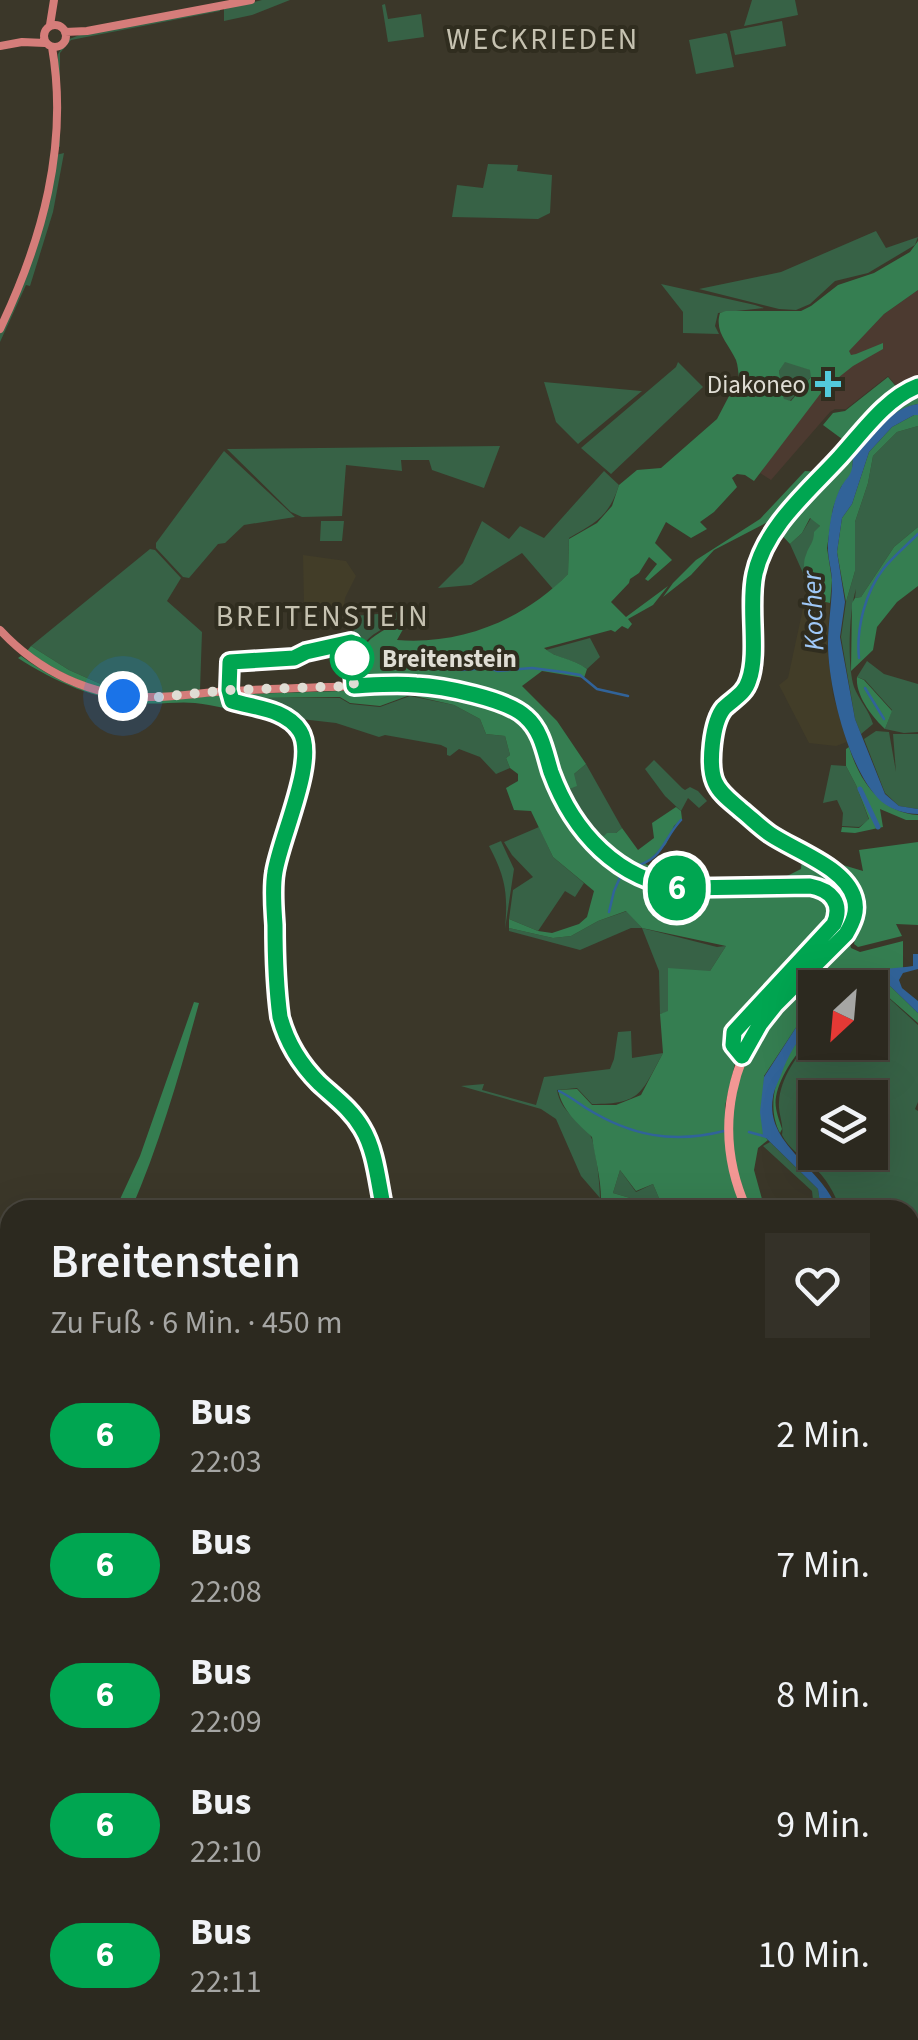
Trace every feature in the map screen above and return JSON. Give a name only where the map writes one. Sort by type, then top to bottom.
[{"type":"main road","points":[[60,30],[87,31],[251,0]]},
{"type":"main road","points":[[50,43],[60,30],[54,2]]},
{"type":"main road","points":[[50,43],[60,30]]},
{"type":"main road","points":[[0,46],[50,43]]},
{"type":"main road","points":[[0,329],[41,227],[55,150],[56,70],[50,43]]},
{"type":"main road","points":[[743,1200],[728,1130],[730,1100],[742,1056],[775,1005],[846,934],[856,909],[851,890],[837,874],[771,835],[716,784],[712,760],[716,723],[724,708],[747,686],[751,673],[754,578],[766,547],[786,516],[874,419],[918,386]]},
{"type":"main road","points":[[0,630],[4,641],[68,680],[110,693],[150,698],[229,690],[411,684],[507,705],[528,718],[537,731],[558,787],[582,830],[626,870],[652,882],[683,888],[810,886],[827,891],[836,904],[834,924],[734,1032],[733,1045],[742,1056]]},
{"type":"main road","points":[[229,690],[234,702],[267,709],[288,719],[305,740],[305,762],[274,886],[280,1017],[284,1033],[303,1064],[361,1126],[382,1200]]},
{"type":"shaded area","name":"Diakoneo","points":[[918,290],[918,377],[899,389],[888,376],[846,409],[830,412],[771,480],[760,473],[849,350],[884,314]]},
{"type":"shaded area","points":[[303,555],[346,561],[356,576],[345,598],[343,615],[304,604]]},
{"type":"shaded area","points":[[806,583],[821,584],[821,601],[830,603],[827,647],[833,695],[847,742],[836,746],[809,743],[779,685],[788,678]]},
{"type":"green space","points":[[262,0],[290,0],[224,21],[224,9]]},
{"type":"green space","points":[[752,0],[795,0],[798,15],[744,26]]},
{"type":"green space","points":[[385,4],[388,19],[421,14],[424,37],[388,42],[382,5]]},
{"type":"green space","points":[[220,9],[71,40],[60,53],[58,146],[58,54],[67,40]]},
{"type":"green space","points":[[782,21],[786,46],[735,55],[730,31]]},
{"type":"green space","points":[[725,33],[734,67],[696,74],[689,40]]},
{"type":"green space","points":[[64,153],[53,212],[30,286],[26,285],[0,342],[39,241],[56,155]]},
{"type":"green space","points":[[488,164],[518,165],[517,171],[552,175],[550,213],[538,219],[452,217],[457,185],[483,188]]},
{"type":"green space","points":[[876,231],[886,248],[918,237],[915,245],[868,273],[835,281],[810,304],[796,310],[699,289],[781,272]]},
{"type":"green space","points":[[918,241],[918,290],[884,314],[849,351],[856,354],[883,343],[883,349],[824,389],[754,481],[745,475],[732,478],[737,487],[700,522],[707,529],[691,538],[666,522],[655,543],[672,560],[648,581],[645,579],[657,564],[649,557],[611,602],[626,617],[668,586],[653,605],[628,619],[632,624],[628,629],[622,626],[615,632],[544,648],[587,669],[584,678],[542,671],[522,686],[557,721],[586,764],[574,774],[577,786],[556,794],[585,841],[607,862],[655,888],[685,895],[814,891],[830,900],[833,908],[829,925],[764,992],[729,1035],[737,1055],[725,1106],[727,1150],[740,1200],[660,1200],[653,1184],[636,1191],[620,1170],[613,1193],[632,1200],[602,1200],[592,1137],[567,1110],[558,1090],[577,1089],[592,1105],[616,1105],[641,1095],[663,1053],[660,1014],[668,1011],[668,968],[710,971],[726,946],[642,928],[626,911],[571,936],[553,938],[509,928],[509,919],[552,933],[579,924],[587,917],[594,891],[553,857],[531,811],[514,810],[506,788],[518,781],[518,774],[506,758],[510,755],[505,736],[486,734],[480,719],[454,705],[410,695],[380,706],[350,703],[340,697],[258,698],[245,694],[406,689],[368,682],[358,667],[370,640],[410,605],[416,606],[397,640],[468,633],[531,604],[568,574],[569,539],[597,523],[612,506],[619,485],[637,470],[661,468],[717,419],[739,377],[736,360],[721,332],[720,313],[801,311],[838,285],[874,273],[910,252]],"holes":[[[785,362],[810,370],[811,377],[791,401],[784,399],[779,371]]]},
{"type":"green space","points":[[661,284],[764,308],[718,313],[715,326],[719,334],[683,333],[683,312]]},
{"type":"green space","points":[[785,361],[811,370],[811,377],[790,401],[784,400],[779,371]]},
{"type":"green space","points":[[678,362],[703,387],[611,474],[581,448]]},
{"type":"green space","points":[[888,377],[899,390],[918,381],[870,410],[842,439],[823,425],[833,413],[845,411]]},
{"type":"green space","points":[[544,382],[642,391],[578,444],[556,422]]},
{"type":"green space","points":[[909,393],[918,398],[918,404],[890,417],[853,457],[852,473],[833,508],[827,548],[832,580],[830,603],[821,601],[821,584],[806,583],[803,573],[814,532],[820,526],[810,518],[790,544],[778,531],[896,401]]},
{"type":"green space","points":[[918,415],[918,426],[897,432],[873,456],[855,522],[855,571],[846,602],[837,552],[842,518],[852,504],[869,452],[892,427]]},
{"type":"green space","points":[[918,426],[918,527],[894,547],[861,597],[855,598],[856,589],[854,598],[850,666],[856,692],[873,724],[861,734],[841,637],[855,571],[855,522],[873,456],[897,432]]},
{"type":"green space","points":[[500,446],[484,488],[432,470],[429,460],[401,460],[402,471],[346,465],[342,516],[302,517],[291,512],[227,449]]},
{"type":"green space","points":[[224,451],[295,517],[244,525],[225,543],[218,544],[189,578],[183,577],[156,548],[156,543]]},
{"type":"green space","points":[[604,471],[619,485],[615,496],[601,517],[569,538],[568,574],[553,589],[522,553],[471,585],[438,588],[463,563],[482,521],[509,539],[520,526],[544,538]]},
{"type":"green space","points":[[805,471],[820,472],[781,515],[714,550],[663,597],[696,560],[760,519]]},
{"type":"green space","points":[[811,518],[820,526],[803,573],[790,544]]},
{"type":"green space","points":[[321,521],[344,521],[342,541],[320,541]]},
{"type":"green space","points":[[918,527],[918,586],[897,602],[877,627],[873,650],[851,671],[852,603],[861,597],[894,547]]},
{"type":"green space","points":[[150,549],[181,578],[167,601],[202,632],[200,690],[121,693],[69,670],[31,646]]},
{"type":"green space","points":[[403,612],[363,645],[357,667],[368,682],[356,681],[353,616]]},
{"type":"green space","points":[[590,638],[600,657],[587,669],[546,650]]},
{"type":"green space","points":[[31,646],[69,670],[121,693],[61,671],[27,651]]},
{"type":"green space","points":[[21,656],[71,685],[95,693],[143,699],[225,695],[231,706],[264,714],[195,703],[108,698],[92,694],[46,675],[18,658]]},
{"type":"green space","points":[[867,661],[884,674],[918,684],[918,732],[885,729],[892,710],[865,680],[857,677]]},
{"type":"green space","points":[[857,677],[892,711],[885,729],[862,699]]},
{"type":"green space","points":[[237,694],[258,698],[340,698],[350,704],[380,707],[410,696],[454,705],[480,719],[486,734],[505,736],[510,768],[496,774],[480,757],[459,749],[450,756],[441,745],[379,737],[336,723],[292,718],[261,704],[234,699]]},
{"type":"green space","points":[[876,731],[889,732],[896,772],[893,734],[918,734],[918,809],[899,806],[885,793],[864,739]]},
{"type":"green space","points":[[849,747],[873,793],[893,808],[918,815],[918,820],[906,820],[880,809],[883,827],[841,832],[842,827],[859,828],[869,819],[846,766]]},
{"type":"green space","points":[[654,760],[682,788],[698,791],[707,801],[699,808],[688,798],[681,811],[645,769]]},
{"type":"green space","points":[[586,764],[622,828],[600,846],[574,815],[562,792]]},
{"type":"green space","points":[[831,765],[846,766],[856,785],[869,820],[859,827],[842,826],[843,813],[837,800],[823,803]]},
{"type":"green space","points":[[676,807],[681,811],[682,819],[666,844],[645,864],[698,883],[779,880],[801,869],[802,856],[829,872],[846,889],[851,911],[843,932],[804,970],[798,970],[798,976],[768,1005],[760,1005],[834,931],[840,915],[839,902],[831,891],[816,883],[687,886],[652,880],[617,861],[600,846],[596,832],[604,836],[622,828],[638,850],[654,838],[652,823]]},
{"type":"green space","points":[[539,827],[553,857],[584,883],[575,897],[565,891],[538,931],[509,919],[513,890],[533,877],[504,842]]},
{"type":"green space","points":[[782,837],[834,866],[863,871],[859,850],[918,842],[918,925],[896,924],[902,936],[858,947],[854,944],[859,919],[853,889]]},
{"type":"green space","points":[[501,841],[514,869],[505,929],[504,886],[489,846]]},
{"type":"green space","points":[[627,911],[642,928],[631,928],[580,950],[509,931],[553,938],[571,936]]},
{"type":"green space","points":[[642,928],[726,946],[710,971],[668,1012],[660,1014],[659,971]]},
{"type":"green space","points":[[853,934],[851,948],[860,952],[903,941],[903,968],[814,970]]},
{"type":"green space","points":[[888,984],[918,1013],[918,1023],[888,997]]},
{"type":"green space","points":[[798,985],[798,1025],[764,1076],[763,1135],[768,1140],[758,1148],[754,1170],[762,1200],[746,1200],[732,1139],[742,1067],[756,1035]]},
{"type":"green space","points":[[888,997],[918,1025],[918,1200],[836,1200],[817,1170],[888,1170],[888,1080],[798,1080],[798,1153],[782,1135],[779,1106],[783,1084],[796,1058],[888,1060]]},
{"type":"green space","points":[[194,1002],[199,1003],[177,1082],[135,1200],[120,1200],[140,1156]]},
{"type":"green space","points":[[631,1031],[632,1058],[663,1053],[638,1094],[621,1102],[592,1104],[577,1088],[557,1090],[566,1110],[592,1140],[600,1198],[581,1176],[556,1119],[541,1109],[461,1086],[484,1084],[482,1090],[536,1105],[544,1077],[610,1069],[618,1032]]},
{"type":"green space","points":[[798,1041],[798,1053],[781,1080],[776,1097],[780,1133],[773,1104],[775,1089]]},
{"type":"green space","points":[[770,1142],[818,1189],[820,1200],[813,1200],[812,1191],[763,1146]]},
{"type":"green space","points":[[620,1170],[636,1192],[653,1184],[660,1200],[632,1200],[613,1193]]},
{"type":"water","points":[[918,404],[918,415],[892,427],[869,452],[852,504],[842,518],[837,552],[845,602],[840,637],[855,719],[885,794],[899,806],[918,809],[918,814],[882,802],[870,789],[850,751],[836,705],[829,662],[832,582],[828,549],[834,504],[851,473],[853,457],[890,417]]},
{"type":"water","points":[[913,954],[918,954],[918,969],[903,973],[899,980],[902,988],[918,1001],[918,1013],[888,984],[888,970],[878,970],[913,966]]},
{"type":"water","points":[[798,1025],[798,1041],[774,1094],[773,1114],[786,1143],[798,1156],[798,1169],[763,1135],[760,1112],[764,1077]]},
{"type":"water","points":[[799,1170],[810,1170],[832,1200],[820,1200],[818,1189]]},
{"type":"waterway","points":[[859,658],[861,623],[872,588],[884,568],[918,534]]},
{"type":"waterway","points":[[392,663],[403,660],[462,670],[532,668],[563,672],[580,675],[597,689],[628,696]]},
{"type":"waterway","points":[[865,688],[884,719]]},
{"type":"waterway","points":[[860,789],[878,827]]},
{"type":"waterway","points":[[632,867],[657,854],[681,820]]},
{"type":"waterway","points":[[609,912],[622,873]]},
{"type":"waterway","points":[[559,1091],[603,1118],[636,1131],[670,1137],[724,1131]]},
{"type":"waterway","points":[[749,1132],[767,1137]]},
{"type":"bus line","name":"6","points":[[382,1200],[361,1126],[303,1064],[284,1033],[280,1017],[275,871],[305,762],[305,740],[294,723],[282,716],[230,699],[230,662],[294,658],[351,642],[354,686],[424,685],[488,699],[522,713],[537,731],[552,774],[582,830],[602,852],[634,875],[662,886],[810,886],[832,894],[838,912],[834,924],[734,1032],[733,1045],[742,1056],[775,1005],[846,934],[856,909],[851,890],[837,874],[771,835],[729,800],[714,780],[712,760],[718,719],[724,708],[743,692],[751,673],[756,568],[774,534],[799,501],[874,419],[918,386]]},
{"type":"place","name":"Diakoneo","points":[[828,384]]},
{"type":"place","name":"Breitenstein","points":[[352,658]]},
{"type":"district","name":"WECKRIEDEN","points":[[543,39]]},
{"type":"district","name":"BREITENSTEIN","points":[[323,616]]},
{"type":"route","points":[[123,696],[150,698],[229,690],[354,686],[352,658]]},
{"type":"water label","name":"Kocher","points":[[812,611]]}]
